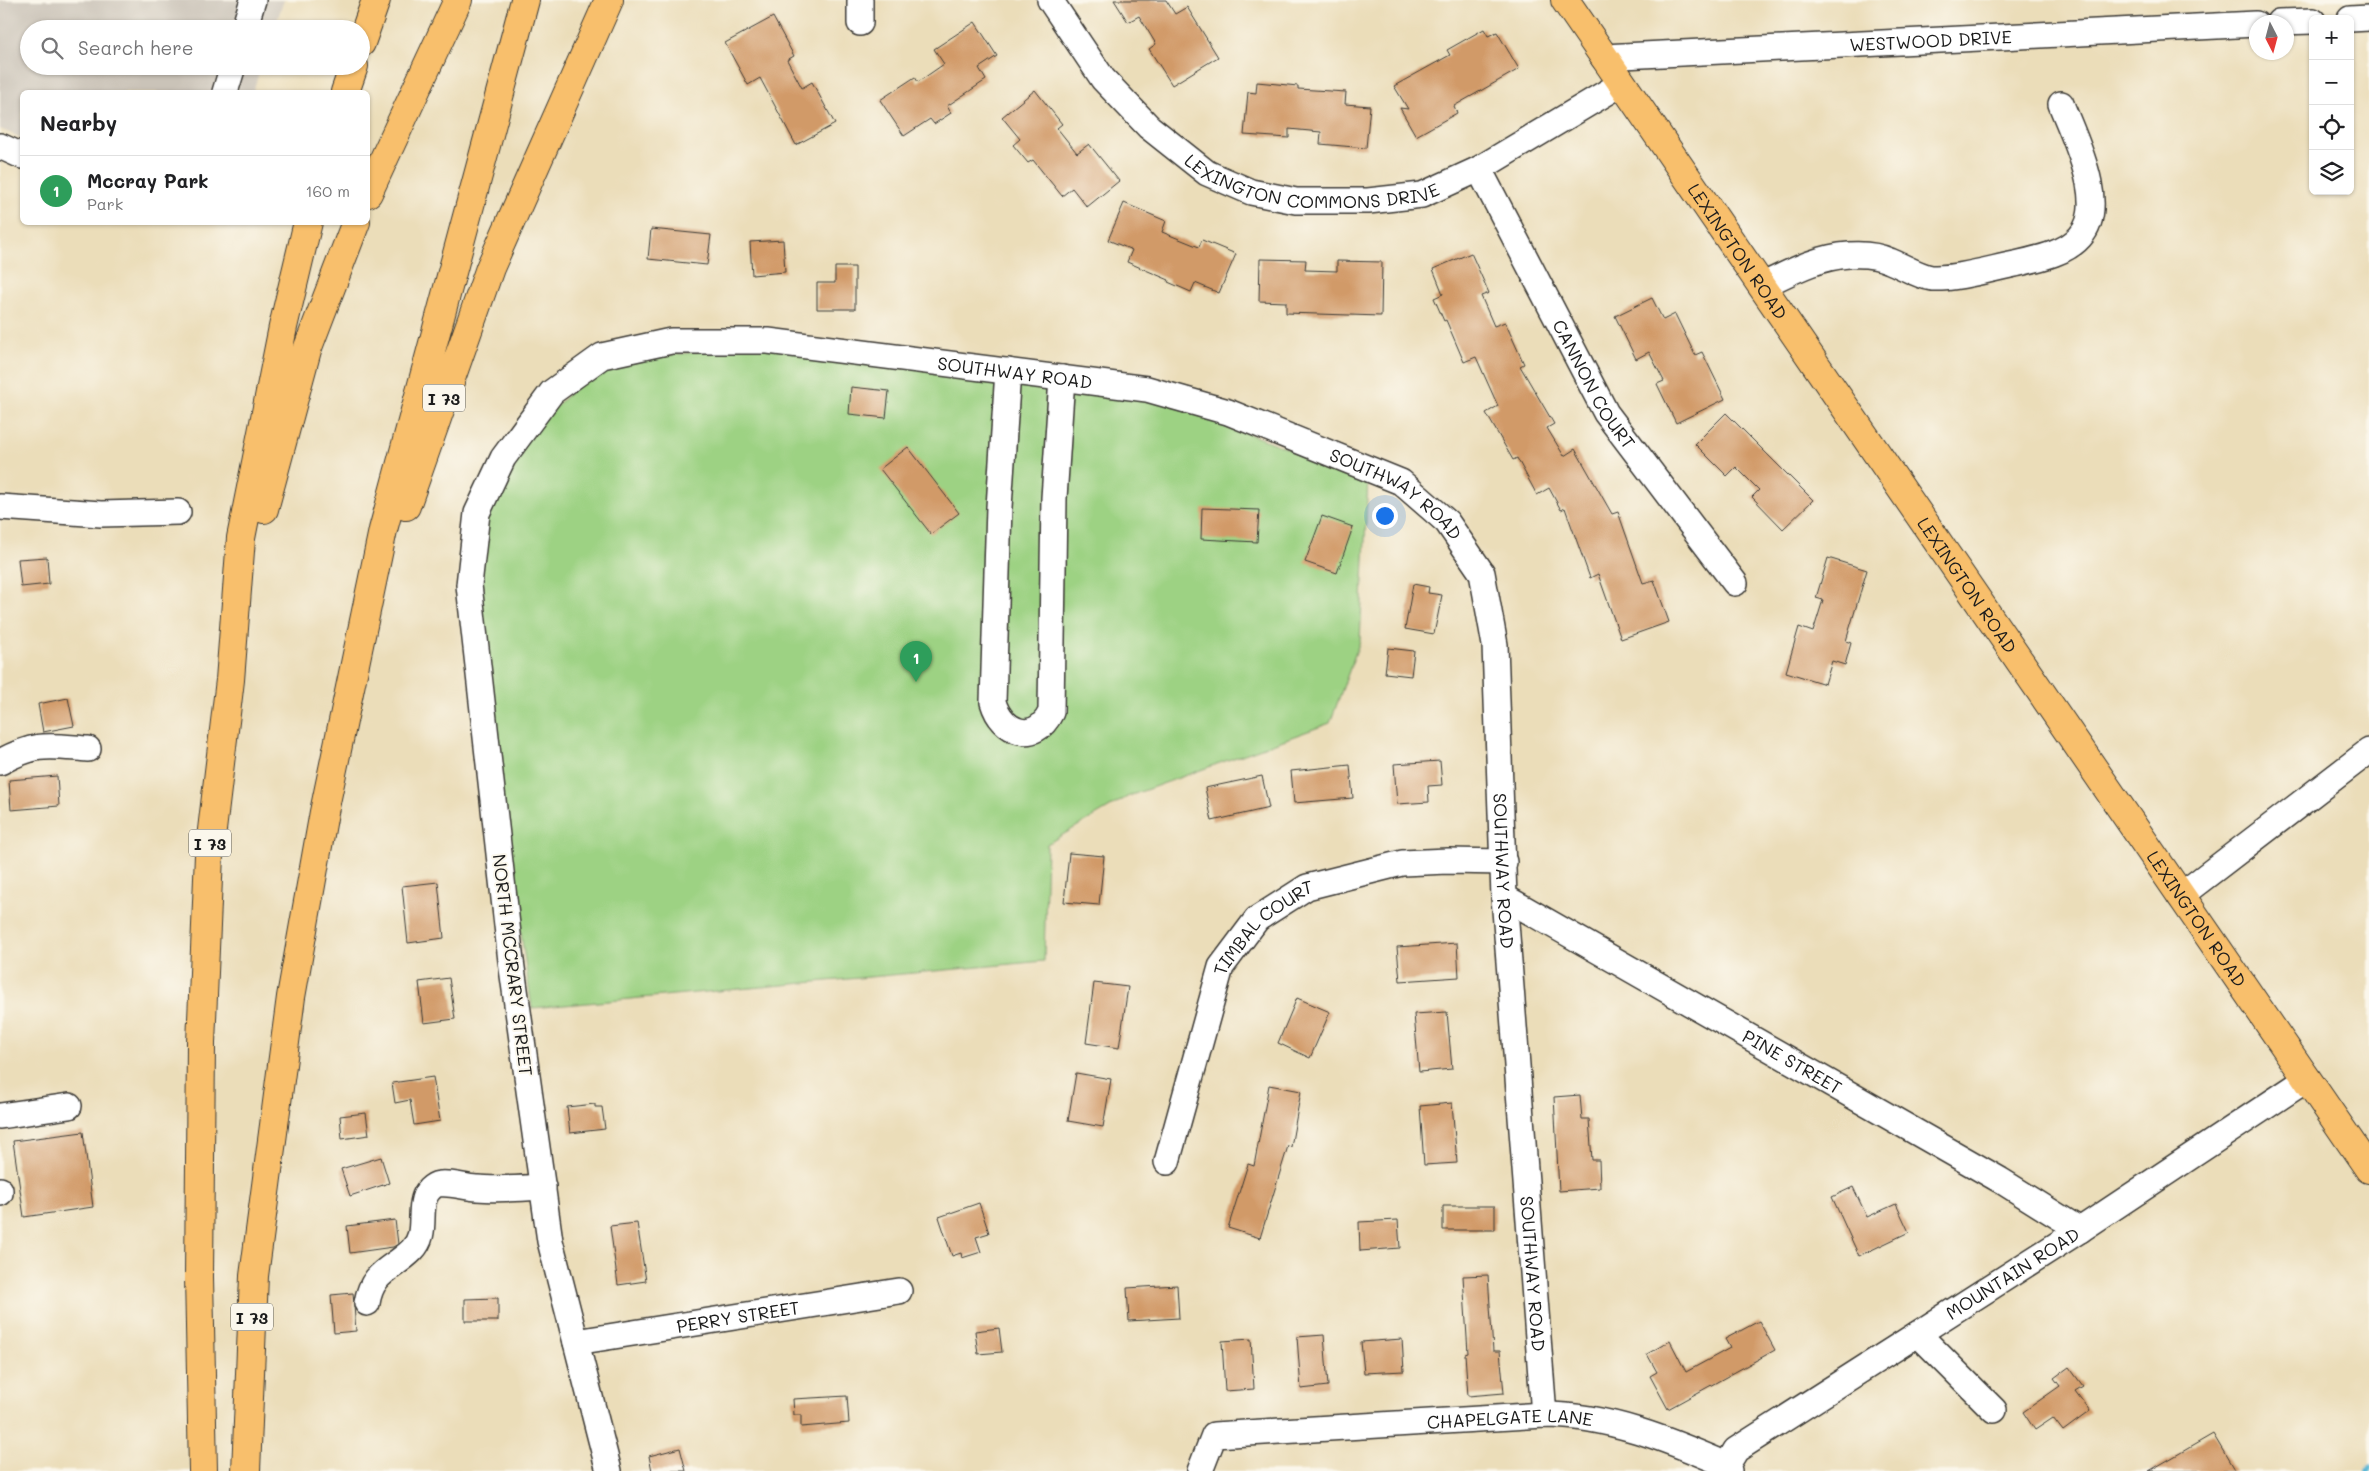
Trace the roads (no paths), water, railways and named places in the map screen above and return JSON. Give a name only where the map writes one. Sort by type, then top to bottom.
[{"type":"main road","points":[[369,20],[376,0]]},
{"type":"main road","points":[[370,189],[458,0]]},
{"type":"main road","points":[[324,812],[383,530],[525,0]]},
{"type":"main road","name":"I 73","points":[[246,1471],[254,1276],[292,998],[324,812],[392,546],[490,268],[608,0]]},
{"type":"main road","name":"LEXINGTON ROAD","points":[[1565,0],[1603,58],[2369,1169]]},
{"type":"main road","points":[[346,90],[351,75]]},
{"type":"main road","name":"I 73","points":[[203,1471],[199,1277],[201,1043],[209,854],[230,680],[241,538],[283,327],[307,225]]},
{"type":"main road","points":[[230,680],[263,512],[307,350],[355,225]]},
{"type":"street","points":[[247,20],[253,0]]},
{"type":"street","name":"LEXINGTON COMMONS DRIVE","points":[[1050,0],[1103,79],[1149,127],[1207,174],[1250,192],[1296,201],[1368,201],[1422,195],[1479,169],[1621,84]]},
{"type":"street","points":[[2354,19],[2369,18]]},
{"type":"street","points":[[2294,22],[2309,21]]},
{"type":"street","name":"WESTWOOD DRIVE","points":[[1603,58],[2249,24]]},
{"type":"street","points":[[226,90],[230,75]]},
{"type":"street","points":[[1760,286],[1815,261],[1848,255],[1868,254],[1932,278],[1971,274],[2040,259],[2066,248],[2080,237],[2088,226],[2092,209],[2090,188],[2082,160],[2061,104]]},
{"type":"street","points":[[0,146],[20,155]]},
{"type":"street","name":"CANNON COURT","points":[[1479,169],[1606,413],[1735,584]]},
{"type":"street","name":"SOUTHWAY ROAD","points":[[503,458],[552,392],[602,356],[671,341],[768,341],[1147,389],[1228,412],[1401,482],[1447,522],[1482,573],[1493,636],[1504,897],[1544,1415]]},
{"type":"street","points":[[1008,371],[999,507],[993,702],[997,715],[1004,723],[1013,729],[1027,732],[1039,728],[1046,722],[1051,712],[1054,498],[1062,378]]},
{"type":"street","name":"NORTH MCCRARY STREET","points":[[503,458],[477,513],[468,585],[511,960],[550,1241],[609,1471]]},
{"type":"street","points":[[0,507],[101,514],[178,512]]},
{"type":"street","points":[[0,762],[32,747],[47,746],[88,749]]},
{"type":"street","points":[[2180,896],[2369,751]]},
{"type":"street","name":"TIMBAL COURT","points":[[1167,1162],[1185,1090],[1221,967],[1257,919],[1307,887],[1402,864],[1504,862]]},
{"type":"street","name":"PINE STREET","points":[[1504,897],[1992,1175],[2080,1230]]},
{"type":"street","name":"MOUNTAIN ROAD","points":[[1728,1468],[1736,1450],[2080,1230],[2307,1079]]},
{"type":"street","points":[[0,1116],[69,1106]]},
{"type":"street","points":[[367,1303],[371,1285],[377,1277],[417,1244],[422,1229],[424,1199],[427,1192],[433,1186],[440,1184],[477,1188],[542,1187]]},
{"type":"street","name":"PERRY STREET","points":[[576,1342],[899,1291]]},
{"type":"street","points":[[1918,1334],[1994,1410]]},
{"type":"street","name":"CHAPELGATE LANE","points":[[1200,1471],[1214,1435],[1544,1415],[1581,1417],[1636,1430],[1728,1468]]},
{"type":"place","name":"Mccray Park","points":[[916,682]]}]
